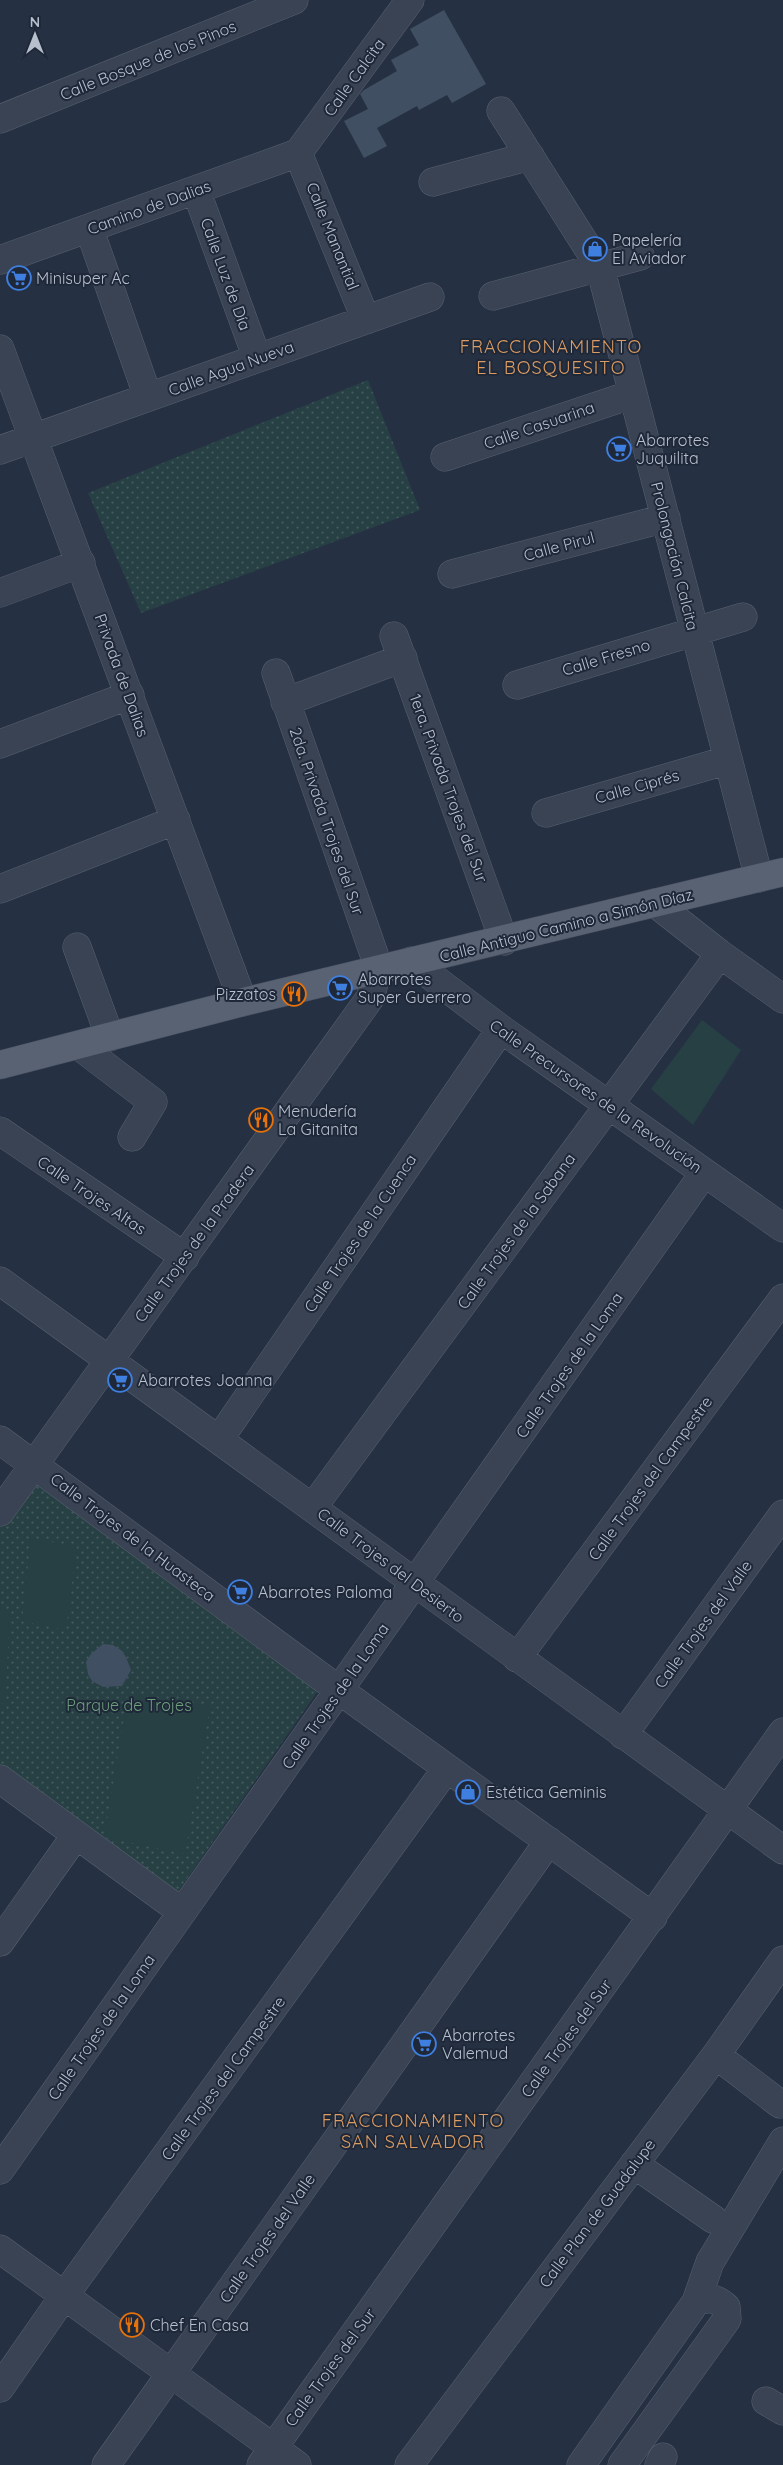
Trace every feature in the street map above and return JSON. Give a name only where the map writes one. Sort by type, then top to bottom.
[{"type":"main road","name":"Calle Antiguo Camino a Simón Díaz","points":[[0,1064],[243,1002],[504,941],[771,875]]},
{"type":"street","name":"Calle Bosque de los Pinos","points":[[0,119],[294,0]]},
{"type":"street","name":"Calle Calcita","points":[[298,153],[396,6]]},
{"type":"street","name":"Prolongación Calcita","points":[[501,111],[600,267],[728,760],[771,875]]},
{"type":"street","name":"Camino de Dalias","points":[[0,260],[298,153]]},
{"type":"street","name":"Calle Manantial","points":[[298,153],[366,320]]},
{"type":"street","points":[[434,182],[530,156]]},
{"type":"street","name":"Calle Luz de Día","points":[[196,190],[257,358]]},
{"type":"street","points":[[89,228],[148,397]]},
{"type":"street","points":[[493,296],[640,256]]},
{"type":"street","name":"Calle Agua Nueva","points":[[0,450],[430,297]]},
{"type":"street","name":"Privada de Dalias","points":[[0,349],[243,1002]]},
{"type":"street","name":"Calle Casuarina","points":[[445,457],[634,394]]},
{"type":"street","name":"Calle Pirul","points":[[452,574],[666,518]]},
{"type":"street","points":[[0,593],[80,563]]},
{"type":"street","name":"Calle Fresno","points":[[517,685],[694,630],[743,617]]},
{"type":"street","name":"1era. Privada Trojes del Sur","points":[[285,702],[398,647],[504,941]]},
{"type":"street","name":"2da. Privada Trojes del Sur","points":[[276,673],[378,969]]},
{"type":"street","points":[[0,744],[130,695]]},
{"type":"street","name":"Calle Ciprés","points":[[546,812],[728,760]]},
{"type":"street","points":[[0,888],[176,820]]},
{"type":"street","points":[[654,903],[720,954],[783,999]]},
{"type":"street","points":[[78,947],[110,1037]]},
{"type":"street","name":"Calle Trojes de la Sabana","points":[[313,1507],[720,954]]},
{"type":"street","name":"Calle Precursores de la Revolución","points":[[412,961],[501,1028],[783,1228]]},
{"type":"street","name":"Calle Trojes de la Pradera","points":[[0,1512],[370,998],[378,969]]},
{"type":"street","name":"Calle Trojes de la Cuenca","points":[[220,1438],[501,1028]]},
{"type":"street","points":[[78,1045],[153,1102],[132,1137]]},
{"type":"street","name":"Calle Trojes Altas","points":[[0,1131],[185,1257]]},
{"type":"street","name":"Calle Trojes de la Loma","points":[[0,2170],[704,1173]]},
{"type":"street","name":"Calle Trojes del Desierto","points":[[0,1281],[220,1438],[414,1583],[783,1850]]},
{"type":"street","name":"Calle Trojes del Campestre","points":[[517,1658],[783,1298]]},
{"type":"street","name":"Calle Trojes de la Huasteca","points":[[0,1440],[339,1690],[653,1917]]},
{"type":"street","name":"Calle Trojes del Valle","points":[[623,1734],[783,1514]]},
{"type":"street","name":"Calle Trojes del Sur","points":[[267,2457],[783,1732]]},
{"type":"street","name":"Calle Trojes del Campestre","points":[[0,2388],[64,2296],[447,1768]]},
{"type":"street","points":[[0,1779],[182,1912]]},
{"type":"street","points":[[0,1942],[76,1835]]},
{"type":"street","name":"Calle Trojes del Valle","points":[[106,2465],[549,1840]]},
{"type":"street","name":"Calle Plan de Guadalupe","points":[[409,2465],[716,2055],[783,1960]]},
{"type":"street","points":[[716,2055],[780,2104]]},
{"type":"street","points":[[581,2465],[696,2302],[710,2262],[783,2141]]},
{"type":"street","points":[[634,2164],[713,2219]]},
{"type":"street","points":[[0,2249],[171,2373],[267,2457],[297,2465]]},
{"type":"street","points":[[622,2465],[727,2319],[726,2307],[718,2299],[706,2298],[696,2302]]},
{"type":"green space","points":[[368,380],[420,510],[141,613],[88,493]]},
{"type":"green space","points":[[702,1020],[741,1050],[693,1125],[651,1089]]},
{"type":"green space","name":"Parque de Trojes","points":[[36,1477],[320,1688],[175,1896],[0,1768],[0,1527]]},
{"type":"green space","points":[[31,1539],[77,1546],[66,1630],[22,1621]]},
{"type":"green space","points":[[0,1609],[10,1611],[5,1704],[0,1703]]},
{"type":"green space","points":[[128,1694],[210,1706],[185,1854],[104,1837]]},
{"type":"building","points":[[444,10],[486,84],[452,103],[447,95],[419,110],[417,106],[377,128],[387,146],[364,158],[344,121],[368,109],[360,94],[397,71],[391,60],[419,45],[410,29]]},
{"type":"building","points":[[103,1644],[113,1645],[121,1650],[126,1657],[131,1670],[122,1686],[103,1687],[92,1681],[88,1674],[86,1662],[91,1654]]},
{"type":"place","name":"Papelería El Aviador","points":[[595,249]]},
{"type":"place","name":"Minisuper Ac","points":[[19,278]]},
{"type":"place","name":"Abarrotes Juquilita","points":[[619,449]]},
{"type":"place","name":"Abarrotes Super Guerrero","points":[[340,988]]},
{"type":"place","name":"Pizzatos","points":[[294,994]]},
{"type":"place","name":"Menudería La Gitanita","points":[[261,1120]]},
{"type":"place","name":"Abarrotes Joanna","points":[[120,1380]]},
{"type":"place","name":"Abarrotes Paloma","points":[[240,1592]]},
{"type":"place","name":"Estética Geminis","points":[[468,1792]]},
{"type":"place","name":"Abarrotes Valemud","points":[[424,2044]]},
{"type":"place","name":"Chef En Casa","points":[[132,2325]]},
{"type":"district","name":"FRACCIONAMIENTO EL BOSQUESITO","points":[[551,357]]},
{"type":"district","name":"FRACCIONAMIENTO SAN SALVADOR","points":[[413,2131]]}]
